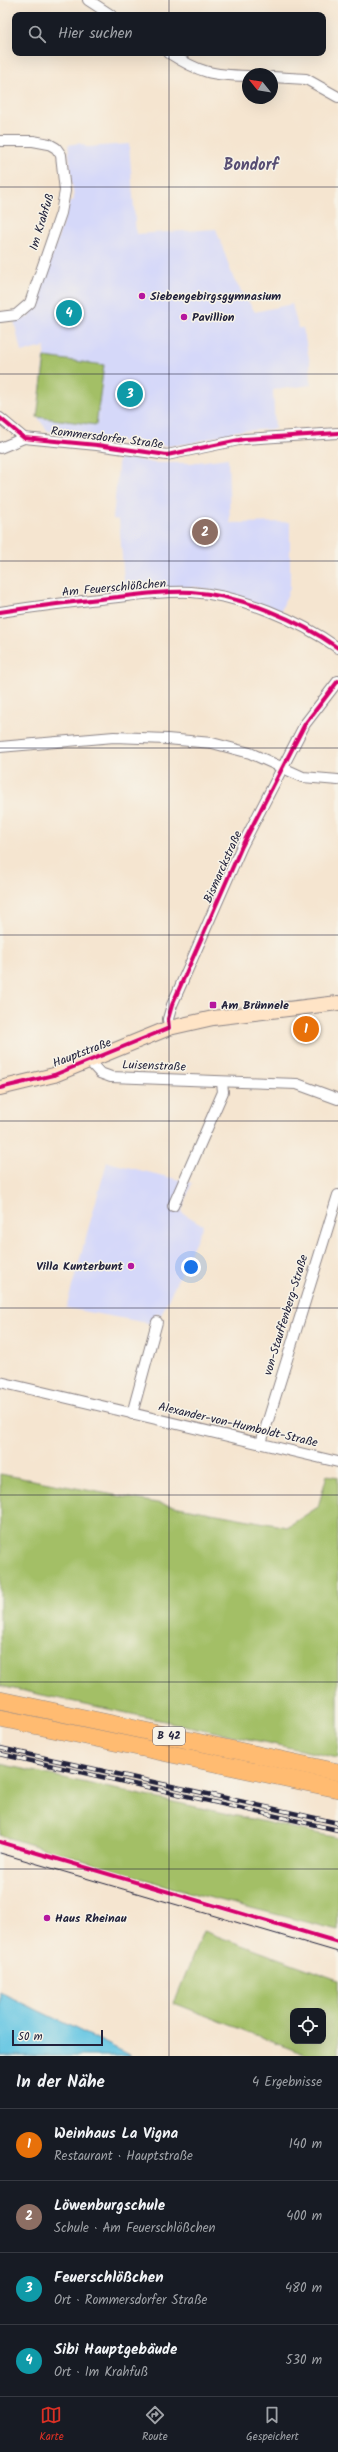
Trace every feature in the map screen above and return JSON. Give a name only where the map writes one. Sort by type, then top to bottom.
[{"type":"highway","name":"B 42","points":[[0,1700],[338,1772]]},
{"type":"highway","name":"B 42","points":[[0,1718],[338,1789]]},
{"type":"main road","name":"Hauptstraße","points":[[0,1088],[54,1075],[90,1062],[169,1028],[213,1018],[338,1004]]},
{"type":"street","points":[[88,0],[106,12]]},
{"type":"street","points":[[175,56],[197,70],[215,75],[242,76]]},
{"type":"street","points":[[278,77],[306,79],[338,97]]},
{"type":"street","name":"Im Krahfuß","points":[[0,141],[34,141],[49,144],[56,148],[61,155],[65,191],[61,213],[30,303],[16,315],[0,317]]},
{"type":"street","points":[[0,418],[24,438],[0,448]]},
{"type":"street","name":"Rommersdorfer Straße","points":[[24,438],[97,445],[167,455],[244,439],[338,433]]},
{"type":"street","name":"Am Feuerschlößchen","points":[[0,612],[150,594],[191,592],[229,598],[270,612],[304,626],[338,648]]},
{"type":"street","name":"Bismarckstraße","points":[[169,1028],[168,1019],[178,991],[242,846],[305,724],[338,681]]},
{"type":"street","points":[[0,748],[114,737],[167,739],[212,743],[250,753],[284,767],[303,777],[338,780]]},
{"type":"street","name":"Luisenstraße","points":[[90,1062],[100,1073],[111,1077],[297,1084],[338,1099]]},
{"type":"street","points":[[173,1206],[223,1092],[222,1082]]},
{"type":"street","name":"von-Stauffenberg-Straße","points":[[261,1444],[338,1195]]},
{"type":"street","points":[[132,1414],[158,1322]]},
{"type":"street","name":"Alexander-von-Humboldt-Straße","points":[[0,1382],[338,1462]]},
{"type":"shaded area","name":"Siebengebirgsgymnasium","points":[[79,143],[87,147],[129,144],[136,234],[216,229],[234,280],[255,312],[292,304],[298,328],[303,328],[310,363],[311,385],[273,390],[275,429],[237,431],[192,443],[170,446],[150,445],[48,431],[37,417],[45,347],[21,352],[14,320],[29,317],[29,314],[35,306],[70,201],[74,200],[68,145]]},
{"type":"shaded area","points":[[119,456],[154,463],[190,463],[228,458],[230,523],[290,522],[290,588],[280,613],[233,596],[196,587],[125,591],[119,520],[113,519]]},
{"type":"shaded area","name":"Villa Kunterbunt","points":[[107,1162],[192,1183],[181,1212],[203,1225],[161,1315],[157,1313],[153,1324],[66,1308]]},
{"type":"green space","points":[[45,357],[104,365],[96,425],[37,417]]},
{"type":"green space","points":[[0,1474],[287,1527],[318,1507],[327,1475],[338,1477],[338,1758],[0,1686]]},
{"type":"green space","points":[[0,1764],[338,1838],[338,1930],[180,1890],[0,1835]]},
{"type":"green space","points":[[203,1931],[338,1980],[338,2056],[309,2056],[174,2003]]},
{"type":"water","points":[[0,1992],[132,2056],[0,2056]]},
{"type":"tram line","points":[[0,1853],[338,1952]]},
{"type":"railway","points":[[0,1748],[338,1823]]},
{"type":"railway","points":[[0,1754],[338,1830]]},
{"type":"cycle path","points":[[0,418],[24,438],[97,445],[167,455],[244,439],[338,433]]},
{"type":"cycle path","points":[[0,612],[145,594],[173,592],[210,594],[249,604],[287,619],[338,648]]},
{"type":"cycle path","points":[[0,1088],[54,1075],[169,1028],[168,1019],[172,1005],[242,846],[305,724],[338,681]]},
{"type":"cycle path","points":[[0,1842],[338,1942]]},
{"type":"place","name":"Siebengebirgsgymnasium","points":[[142,296]]},
{"type":"place","name":"Sibi Hauptgebäude","points":[[69,313]]},
{"type":"place","name":"Pavillion","points":[[184,317]]},
{"type":"place","name":"Feuerschlößchen","points":[[130,394]]},
{"type":"place","name":"Löwenburgschule","points":[[205,532]]},
{"type":"place","name":"Am Brünnele","points":[[213,1005]]},
{"type":"place","name":"Weinhaus La Vigna","points":[[306,1029]]},
{"type":"place","name":"Villa Kunterbunt","points":[[131,1266]]},
{"type":"place","name":"Haus Rheinau","points":[[47,1918]]},
{"type":"district","name":"Bondorf","points":[[251,165]]}]
